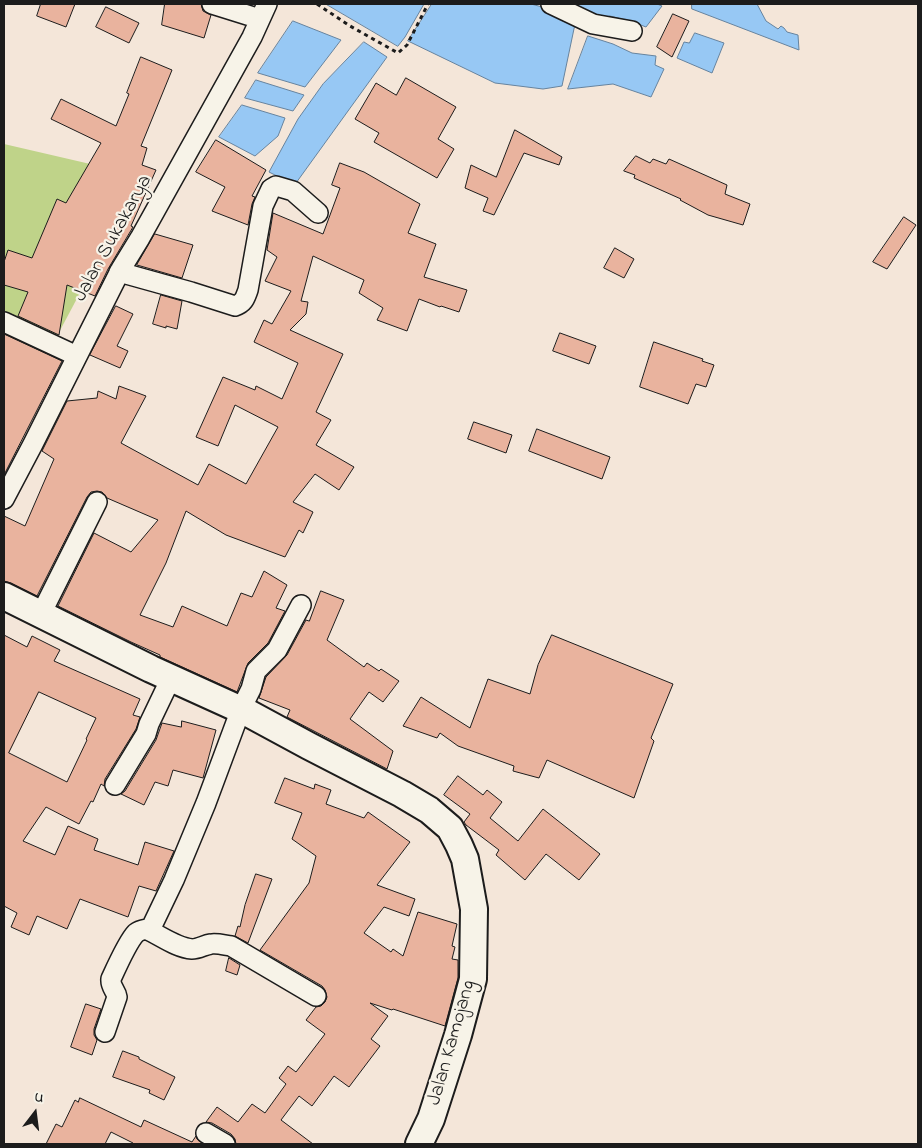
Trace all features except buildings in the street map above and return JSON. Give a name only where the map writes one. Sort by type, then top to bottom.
[{"type":"main road","name":"Jalan Kamojang","points":[[4,596],[151,669],[241,710],[402,794],[429,810],[450,828],[460,845],[465,859],[474,909],[473,979],[431,1119],[419,1144]]},
{"type":"street","points":[[212,4],[264,11]]},
{"type":"street","points":[[551,4],[593,24],[632,32]]},
{"type":"street","name":"Jalan Sukakarya","points":[[4,499],[120,272],[252,37],[264,11]]},
{"type":"street","points":[[120,272],[235,306],[244,302],[248,290],[263,206],[271,189],[276,186],[293,191],[318,213]]},
{"type":"street","points":[[4,322],[77,356]]},
{"type":"street","points":[[41,614],[97,502]]},
{"type":"street","points":[[148,930],[151,928],[174,880],[251,689],[256,672],[277,650],[301,605]]},
{"type":"street","points":[[115,785],[146,734],[171,678]]},
{"type":"street","points":[[105,1032],[117,997],[110,984],[111,979],[132,940],[139,931],[148,930],[167,940],[194,949],[210,944],[230,946],[316,996]]},
{"type":"street","points":[[206,1133],[226,1144]]},
{"type":"path","points":[[317,4],[398,54],[407,44],[428,4]]},
{"type":"green space","points":[[4,144],[142,176],[4,436]]},
{"type":"water","points":[[326,4],[424,4],[398,46]]},
{"type":"water","points":[[432,4],[531,4],[546,8],[575,24],[562,86],[543,89],[495,83],[408,41]]},
{"type":"water","points":[[573,4],[657,4],[662,6],[646,27],[610,16],[594,20],[570,7]]},
{"type":"water","points":[[692,4],[757,4],[766,21],[778,29],[781,26],[787,32],[798,35],[799,50],[692,9]]},
{"type":"water","points":[[293,21],[341,40],[305,87],[258,73]]},
{"type":"water","points":[[695,33],[724,43],[712,73],[677,58],[684,42],[689,43]]},
{"type":"water","points":[[588,36],[613,44],[632,53],[656,56],[655,65],[664,69],[651,97],[613,84],[568,89]]},
{"type":"water","points":[[364,42],[387,57],[296,183],[269,172],[298,119],[323,84]]},
{"type":"water","points":[[256,80],[304,95],[293,111],[245,98]]},
{"type":"water","points":[[242,105],[285,118],[278,136],[255,156],[219,137]]}]
